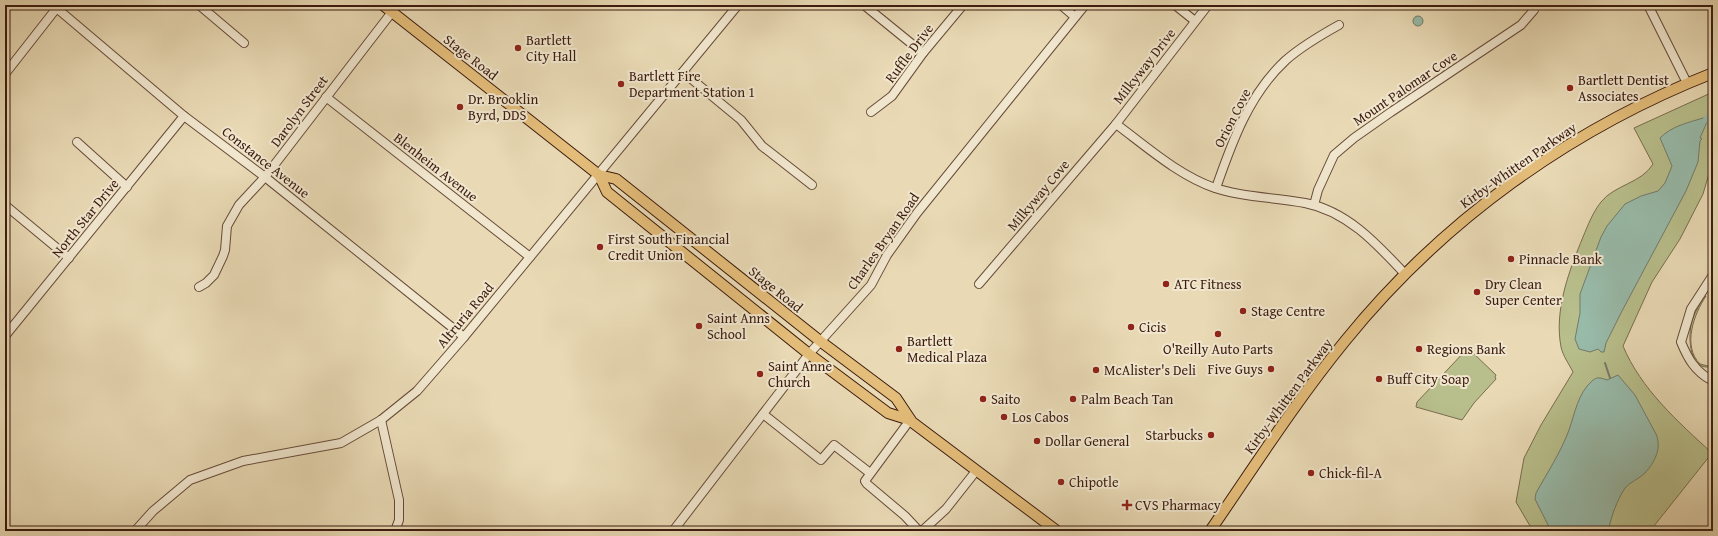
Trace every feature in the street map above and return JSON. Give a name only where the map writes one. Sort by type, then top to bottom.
[{"type":"main road","name":"Stage Road","points":[[383,5],[598,175],[607,192],[809,354],[888,413],[910,420]]},
{"type":"main road","name":"Kirby-Whitten Parkway","points":[[1210,531],[1331,359],[1365,318],[1405,274],[1476,210],[1544,160],[1612,120],[1687,83],[1713,73]]},
{"type":"main road","name":"Stage Road","points":[[598,175],[616,179],[820,342],[896,398],[910,420],[1057,531]]},
{"type":"main road","points":[[707,272],[717,259]]},
{"type":"street","points":[[199,5],[244,43]]},
{"type":"street","name":"Altruria Road","points":[[135,531],[153,511],[190,480],[243,461],[341,443],[380,420],[417,391],[464,337],[738,5]]},
{"type":"street","points":[[864,5],[923,53]]},
{"type":"street","name":"Ruffle Drive","points":[[871,112],[892,96],[923,53],[963,5]]},
{"type":"street","points":[[1061,5],[1075,17]]},
{"type":"street","name":"Charles Bryan Road","points":[[673,531],[809,354],[871,285],[887,255],[917,213],[1085,5]]},
{"type":"street","points":[[1175,5],[1195,21]]},
{"type":"street","name":"Milkyway Drive","points":[[1116,124],[1208,5]]},
{"type":"street","points":[[1648,5],[1687,83]]},
{"type":"street","points":[[5,74],[56,6]]},
{"type":"street","name":"Constance Avenue","points":[[56,6],[184,116],[266,177],[464,337]]},
{"type":"street","name":"Mount Palomar Cove","points":[[1314,205],[1318,190],[1334,155],[1354,138],[1391,112],[1521,24],[1534,10]]},
{"type":"street","name":"Darolyn Street","points":[[199,287],[206,283],[214,275],[225,250],[227,226],[238,205],[266,177],[392,12]]},
{"type":"street","name":"Orion Cove","points":[[1216,188],[1229,149],[1246,113],[1265,84],[1286,60],[1315,38],[1339,25]]},
{"type":"street","points":[[683,72],[741,120],[762,146],[812,185]]},
{"type":"street","name":"Blenheim Avenue","points":[[326,97],[530,257]]},
{"type":"street","name":"North Star Drive","points":[[7,330],[127,187],[184,116]]},
{"type":"street","points":[[1116,124],[1158,155],[1197,180],[1216,188],[1240,194],[1314,205],[1343,218],[1364,233],[1405,274]]},
{"type":"street","name":"Milkyway Cove","points":[[979,284],[1116,124]]},
{"type":"street","points":[[76,142],[127,187]]},
{"type":"street","points":[[5,206],[68,258]]},
{"type":"street","points":[[1711,380],[1694,368],[1681,342],[1691,310],[1713,274]]},
{"type":"street","points":[[763,414],[821,460],[834,445],[870,473]]},
{"type":"street","points":[[380,420],[399,500],[399,520],[395,531]]},
{"type":"street","points":[[910,420],[865,481],[921,531],[946,509],[976,471]]},
{"type":"green space","points":[[1713,92],[1713,160],[1703,194],[1680,239],[1652,282],[1623,346],[1631,362],[1650,391],[1686,429],[1712,453],[1650,531],[1533,531],[1516,502],[1524,458],[1541,425],[1573,372],[1561,347],[1559,333],[1561,305],[1568,277],[1583,237],[1593,214],[1601,202],[1613,192],[1642,176],[1653,164],[1634,128]]},
{"type":"green space","points":[[1705,296],[1694,321],[1691,339],[1695,357],[1700,364],[1709,367],[1702,366],[1697,362],[1693,357],[1690,342],[1692,321]]},
{"type":"green space","points":[[1466,350],[1468,352],[1470,350],[1496,375],[1496,379],[1474,403],[1462,420],[1416,407],[1417,402]]},
{"type":"shaded area","points":[[1418,16],[1423,21],[1418,26],[1413,21]]},
{"type":"shaded area","points":[[1703,118],[1707,119],[1707,122],[1700,138],[1702,139],[1700,141],[1698,162],[1686,191],[1622,311],[1606,343],[1604,352],[1601,352],[1598,349],[1590,352],[1579,349],[1575,339],[1580,313],[1580,294],[1601,237],[1607,226],[1625,204],[1641,196],[1658,191],[1665,183],[1672,166],[1660,138],[1675,128]]},
{"type":"shaded area","points":[[1618,375],[1635,395],[1656,434],[1658,439],[1658,450],[1654,460],[1645,473],[1625,488],[1619,498],[1608,531],[1551,531],[1535,499],[1536,493],[1562,446],[1583,391],[1596,378],[1607,380]]},
{"type":"waterway","points":[[1707,119],[1713,113]]},
{"type":"waterway","points":[[1605,363],[1610,378]]},
{"type":"place","name":"Bartlett City Hall","points":[[518,48]]},
{"type":"place","name":"Bartlett Fire Department Station 1","points":[[621,84]]},
{"type":"place","name":"Bartlett Dentist Associates","points":[[1570,88]]},
{"type":"place","name":"Dr. Brooklin Byrd, DDS","points":[[460,107]]},
{"type":"place","name":"First South Financial Credit Union","points":[[600,247]]},
{"type":"place","name":"Pinnacle Bank","points":[[1511,259]]},
{"type":"place","name":"ATC Fitness","points":[[1166,284]]},
{"type":"place","name":"Dry Clean Super Center","points":[[1477,292]]},
{"type":"place","name":"Stage Centre","points":[[1243,311]]},
{"type":"place","name":"Saint Anns School","points":[[699,326]]},
{"type":"place","name":"Cicis","points":[[1131,327]]},
{"type":"place","name":"O'Reilly Auto Parts","points":[[1218,334]]},
{"type":"place","name":"Bartlett Medical Plaza","points":[[899,349]]},
{"type":"place","name":"Regions Bank","points":[[1419,349]]},
{"type":"place","name":"Five Guys","points":[[1271,369]]},
{"type":"place","name":"McAlister's Deli","points":[[1096,370]]},
{"type":"place","name":"Saint Anne Church","points":[[760,374]]},
{"type":"place","name":"Buff City Soap","points":[[1379,379]]},
{"type":"place","name":"Saito","points":[[983,399]]},
{"type":"place","name":"Palm Beach Tan","points":[[1073,399]]},
{"type":"place","name":"Los Cabos","points":[[1004,417]]},
{"type":"place","name":"Starbucks","points":[[1211,435]]},
{"type":"place","name":"Dollar General","points":[[1037,441]]},
{"type":"place","name":"Chick-fil-A","points":[[1311,473]]},
{"type":"place","name":"Chipotle","points":[[1061,482]]},
{"type":"place","name":"CVS Pharmacy","points":[[1127,505]]}]
